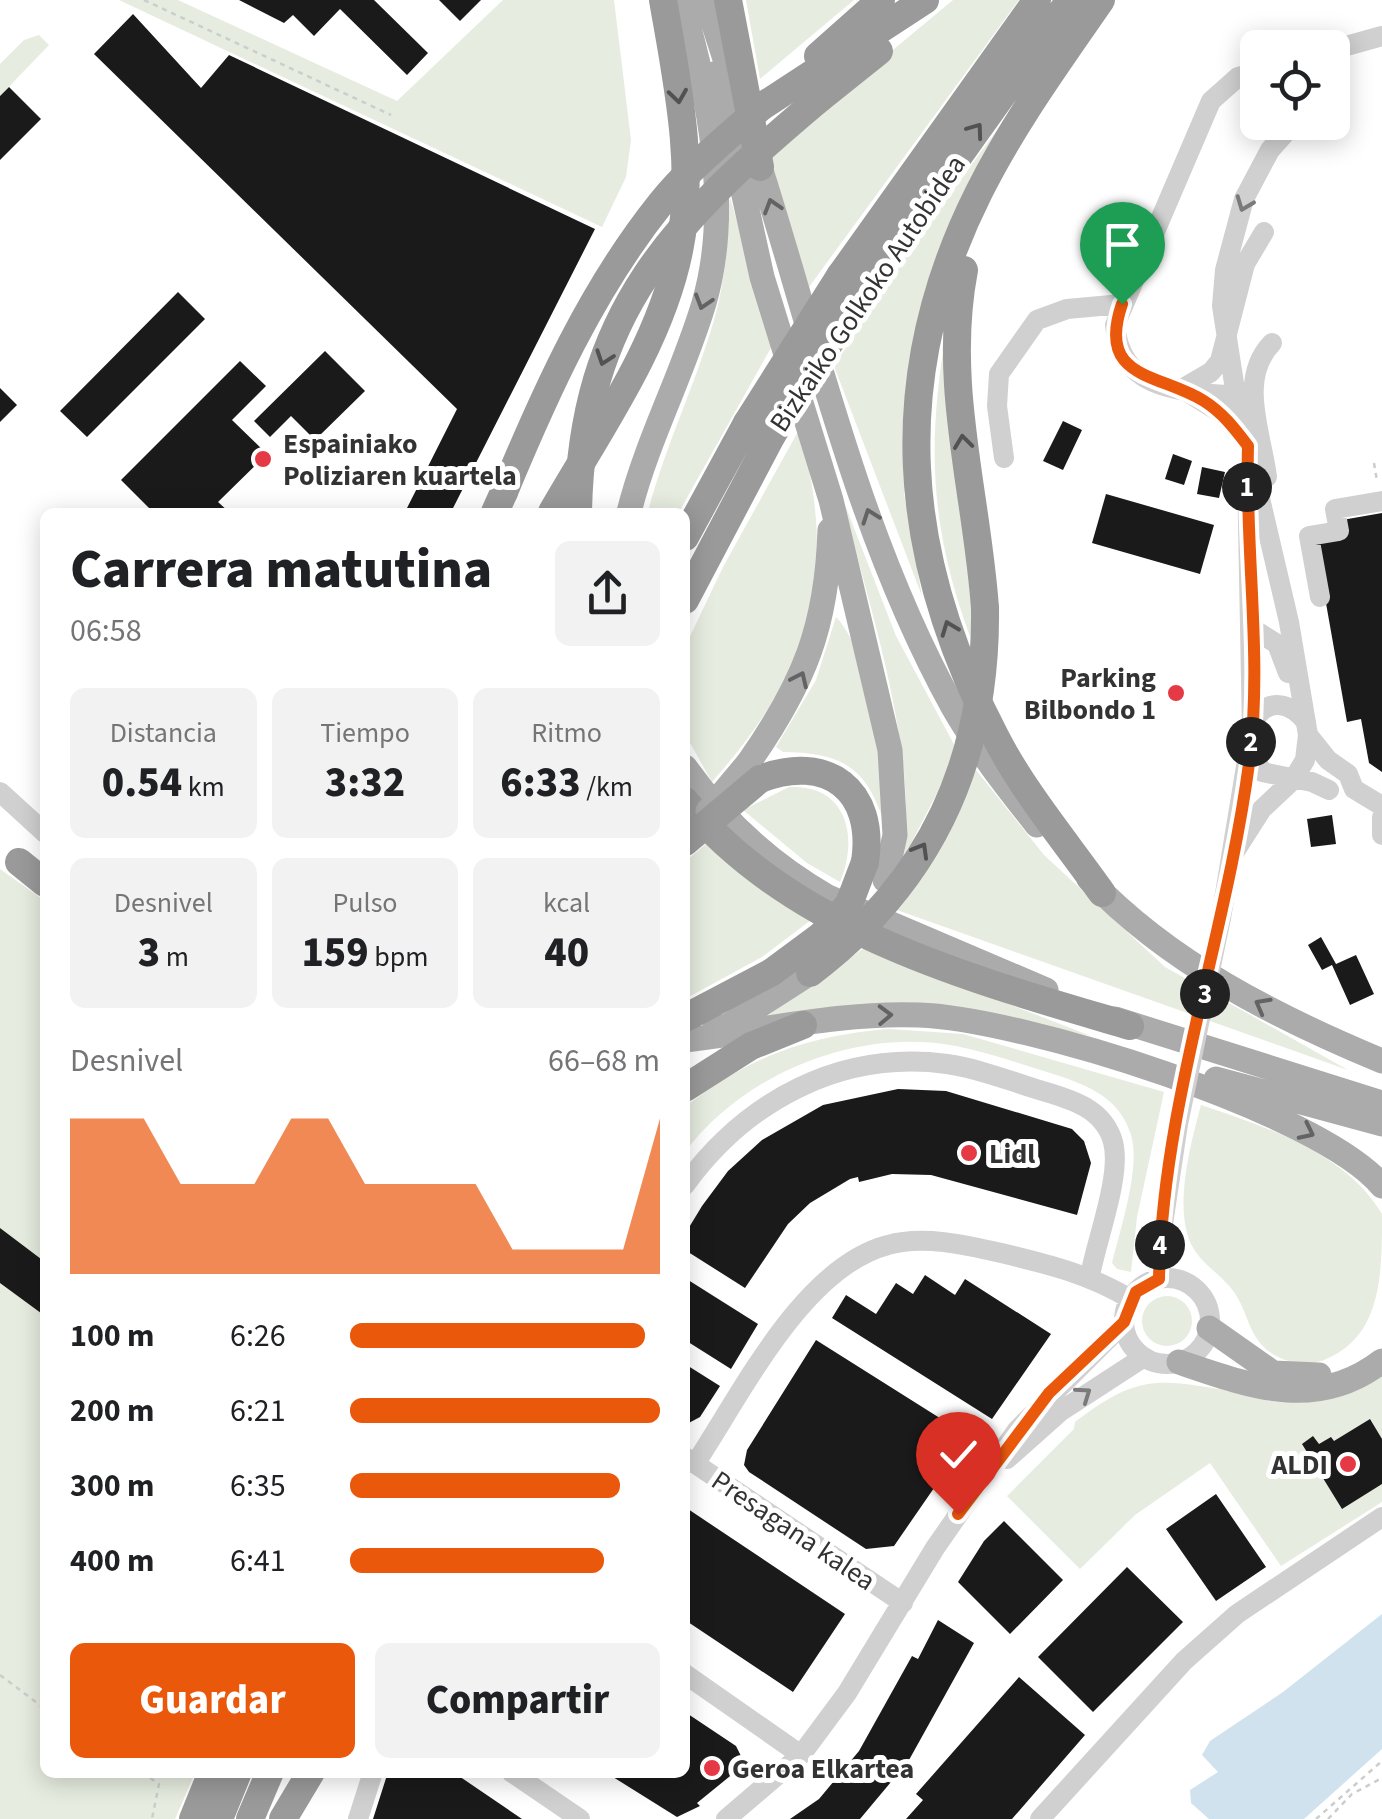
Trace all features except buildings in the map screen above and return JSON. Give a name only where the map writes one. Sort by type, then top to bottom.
[{"type":"highway","points":[[554,508],[645,346],[661,312],[680,247],[685,161],[663,0]]},
{"type":"highway","points":[[728,0],[760,167]]},
{"type":"highway","points":[[499,506],[568,350],[618,262],[664,200],[882,0]]},
{"type":"highway","points":[[761,107],[925,0]]},
{"type":"highway","points":[[578,508],[584,434],[592,393],[629,301],[666,243],[706,197],[942,0]]},
{"type":"highway","name":"Bizkaiko Golkoko Autobidea","points":[[690,530],[1037,0]]},
{"type":"highway","name":"Bizkaiko Golkoko Autobidea","points":[[849,286],[1070,0]]},
{"type":"highway","points":[[1101,0],[980,190],[945,278],[917,402],[916,493],[921,535],[940,606],[996,738],[1102,893]]},
{"type":"highway","points":[[810,973],[880,913],[922,851],[969,754],[980,710],[985,608],[958,397],[956,312],[964,269],[990,196],[1053,73]]},
{"type":"highway","name":"Bizkaiko Golkoko Autobidea","points":[[690,589],[759,429]]},
{"type":"highway","points":[[690,835],[754,770],[818,770],[843,785],[866,817],[875,871],[822,934],[772,972],[690,1015]]},
{"type":"highway","points":[[690,806],[729,848],[764,876],[842,922],[1025,995],[1130,1026]]},
{"type":"highway","points":[[9,856],[40,877]]},
{"type":"highway","points":[[690,1085],[752,1046],[804,1024]]},
{"type":"highway","points":[[194,1819],[210,1778]]},
{"type":"highway","points":[[219,1819],[236,1778]]},
{"type":"highway","points":[[250,1819],[267,1778]]},
{"type":"highway","points":[[280,1819],[296,1778]]},
{"type":"highway","points":[[280,1819],[306,1778]]},
{"type":"main road","points":[[630,508],[654,427],[704,304],[717,244],[718,205],[704,102],[681,0]]},
{"type":"main road","points":[[703,0],[760,167],[855,473],[934,671],[996,772],[1042,830],[1102,893],[1174,952],[1322,1036],[1382,1060]]},
{"type":"main road","points":[[690,1038],[729,1025],[810,973],[862,918],[875,871],[895,834],[890,750],[831,500],[762,277],[703,0]]},
{"type":"main road","points":[[754,770],[812,652],[828,578],[831,500]]},
{"type":"main road","points":[[690,773],[730,823],[812,888],[1130,1026],[1382,1103]]},
{"type":"main road","points":[[690,1039],[859,1016],[925,1015],[1030,1032],[1382,1124]]},
{"type":"main road","points":[[1084,1048],[1292,1125],[1341,1148],[1382,1186]]},
{"type":"main road","points":[[1209,1328],[1274,1372],[1315,1376],[1347,1368],[1382,1347]]},
{"type":"main road","points":[[1347,1368],[1382,1337]]},
{"type":"main road","points":[[1179,1362],[1266,1389],[1308,1393],[1338,1386],[1382,1361]]},
{"type":"street","points":[[1350,45],[1382,36]]},
{"type":"street","points":[[1236,396],[1182,389],[1145,379],[1121,356],[1115,325],[1211,101],[1223,87],[1240,79]]},
{"type":"street","points":[[1279,140],[1244,199],[1234,231],[1222,306],[1230,335],[1236,396],[1283,593]]},
{"type":"street","points":[[1182,389],[1211,372],[1230,335],[1245,264],[1264,232]]},
{"type":"street","points":[[1004,458],[997,406],[999,374],[1037,320],[1066,310],[1122,304]]},
{"type":"street","points":[[1234,854],[1262,809],[1289,785],[1305,760],[1302,696],[1253,385],[1262,353],[1272,343]]},
{"type":"street","points":[[1159,1279],[1160,1244],[1178,1124],[1234,854],[1252,722],[1248,446],[1221,413],[1182,389]]},
{"type":"street","points":[[1320,597],[1309,536],[1339,531],[1335,510],[1382,501]]},
{"type":"street","points":[[1250,628],[1278,644],[1302,696]]},
{"type":"street","points":[[1252,722],[1263,708],[1277,704],[1296,710],[1328,760],[1348,774],[1354,789]]},
{"type":"street","points":[[1250,746],[1262,772],[1289,785],[1354,789],[1382,806]]},
{"type":"street","points":[[0,782],[38,826]]},
{"type":"street","points":[[0,792],[38,826]]},
{"type":"street","points":[[1382,817],[1382,834]]},
{"type":"street","points":[[690,1178],[708,1154],[746,1119],[814,1080],[886,1063],[950,1064],[1075,1101],[1107,1127],[1115,1155],[1090,1276]]},
{"type":"street","points":[[690,1460],[814,1288],[860,1255],[890,1244],[969,1246],[1090,1276],[1130,1298]]},
{"type":"street","points":[[1159,1279],[1192,1286],[1206,1305],[1209,1328],[1199,1349],[1179,1362],[1161,1363],[1144,1357],[1130,1342],[1124,1322],[1130,1298],[1142,1286],[1159,1279]]},
{"type":"street","points":[[726,1819],[801,1755],[847,1692],[983,1480],[1049,1393],[1124,1322]]},
{"type":"street","points":[[983,1480],[1061,1411],[1144,1357]]},
{"type":"street","name":"Presagana kalea","points":[[690,1460],[903,1602]]},
{"type":"street","points":[[1040,1819],[1105,1743],[1197,1649],[1302,1567],[1382,1517]]},
{"type":"street","points":[[690,1677],[801,1755]]},
{"type":"street","points":[[358,1819],[372,1778]]},
{"type":"street","points":[[519,1778],[580,1819]]},
{"type":"path","points":[[144,0],[391,115]]},
{"type":"path","points":[[0,1675],[40,1705]]},
{"type":"path","points":[[1316,1819],[1382,1761]]},
{"type":"path","points":[[150,1778],[159,1784],[152,1819]]},
{"type":"path","points":[[1328,1819],[1352,1794],[1382,1778]]},
{"type":"shaded area","points":[[119,0],[178,0],[397,101],[503,0],[614,0],[631,140],[626,177],[602,227]]},
{"type":"shaded area","points":[[746,0],[854,0],[760,79]]},
{"type":"shaded area","points":[[953,0],[1019,0],[809,287],[769,153]]},
{"type":"shaded area","points":[[39,35],[49,45],[0,96],[0,64],[24,40]]},
{"type":"shaded area","points":[[1007,116],[905,411],[904,494],[922,596],[834,366],[902,261]]},
{"type":"shaded area","points":[[730,197],[772,346],[681,508],[649,508],[718,305]]},
{"type":"shaded area","points":[[946,334],[977,655],[950,573],[937,497],[936,419]]},
{"type":"shaded area","points":[[800,428],[817,530],[816,575],[809,618],[795,659],[774,699],[712,782],[690,743],[690,636],[723,567]]},
{"type":"shaded area","points":[[842,497],[896,636],[958,752],[901,863],[906,822],[898,730]]},
{"type":"shaded area","points":[[836,617],[849,635],[867,686],[878,746],[885,825],[869,789],[849,767],[836,760],[783,752],[776,747],[816,680]]},
{"type":"shaded area","points":[[976,770],[1044,855],[1165,967],[1348,1070],[897,910],[959,808]]},
{"type":"shaded area","points":[[789,787],[824,794],[843,816],[848,848],[840,882],[807,863],[743,810]]},
{"type":"shaded area","points":[[707,843],[811,920],[762,957],[690,996],[690,858]]},
{"type":"shaded area","points":[[0,869],[40,897],[40,1778],[193,1778],[175,1819],[0,1819]]},
{"type":"shaded area","points":[[864,948],[1091,1036],[968,1009],[761,1020]]},
{"type":"shaded area","points":[[889,1029],[963,1034],[1164,1092],[1137,1217],[1131,1272],[1117,1269],[1112,1263],[1133,1164],[1131,1135],[1118,1109],[1085,1086],[978,1051],[919,1042],[881,1043],[806,1062],[738,1099],[690,1146],[690,1103],[709,1089],[781,1052],[859,1032]]},
{"type":"shaded area","points":[[1201,1105],[1277,1133],[1326,1158],[1366,1192],[1382,1214],[1375,1301],[1358,1336],[1343,1350],[1309,1363],[1280,1358],[1267,1350],[1255,1336],[1234,1292],[1190,1243],[1184,1218],[1184,1186]]},
{"type":"shaded area","points":[[1167,1296],[1184,1304],[1192,1321],[1184,1338],[1167,1346],[1150,1338],[1142,1321],[1150,1304]]},
{"type":"shaded area","points":[[1382,1368],[1382,1502],[1281,1566],[1210,1463],[1135,1515],[1080,1569],[1007,1496],[1074,1429],[1075,1422],[1115,1395],[1133,1388],[1186,1384],[1292,1402],[1332,1391]]},
{"type":"water","points":[[1382,1614],[1382,1749],[1304,1819],[1209,1819],[1191,1803],[1190,1790],[1218,1772],[1202,1755],[1210,1741],[1283,1692]]},
{"type":"place","name":"Espainiako Poliziaren kuartela","points":[[263,459]]},
{"type":"place","name":"Parking Bilbondo 1","points":[[1176,693]]},
{"type":"place","name":"Lidl","points":[[969,1153]]},
{"type":"place","name":"ALDI","points":[[1348,1464]]},
{"type":"place","name":"Geroa Elkartea","points":[[712,1768]]},
{"type":"route","points":[[958,1514],[1017,1430],[1049,1393],[1124,1322],[1130,1298],[1142,1286],[1159,1279],[1160,1244],[1178,1124],[1234,854],[1250,754],[1253,711],[1248,446],[1221,413],[1204,401],[1182,389],[1145,379],[1130,368],[1117,343],[1115,325],[1122,304]]}]
